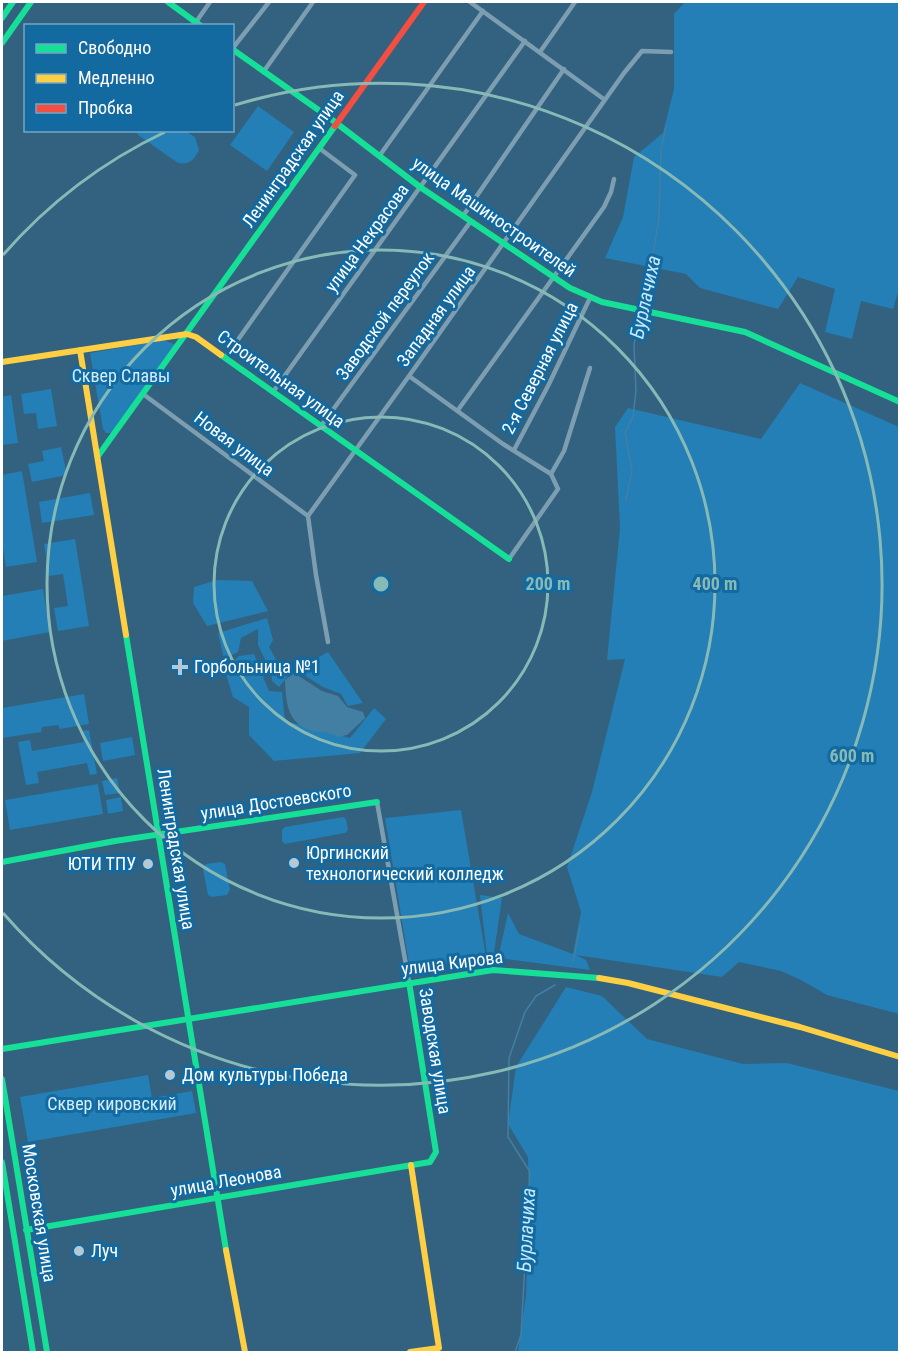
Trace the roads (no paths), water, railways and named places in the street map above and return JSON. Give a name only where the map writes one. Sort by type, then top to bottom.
[{"type":"street","points":[[2,18],[13,2]]},
{"type":"street","points":[[2,43],[31,2]]},
{"type":"street","points":[[168,2],[198,24],[210,2]]},
{"type":"street","points":[[234,46],[269,2]]},
{"type":"street","points":[[264,71],[313,2]]},
{"type":"street","name":"Ленинградская улица","points":[[98,456],[424,2]]},
{"type":"street","points":[[470,2],[605,100]]},
{"type":"street","points":[[540,52],[575,2]]},
{"type":"street","points":[[380,155],[483,11]]},
{"type":"street","name":"улица Некрасова","points":[[273,392],[525,41]]},
{"type":"street","name":"улица Машиностроителей","points":[[234,50],[420,186],[553,279],[590,298],[654,314],[699,321],[764,339],[900,402]]},
{"type":"street","name":"Западная улица","points":[[308,516],[624,73],[642,51],[672,52]]},
{"type":"street","points":[[463,216],[564,69]]},
{"type":"street","points":[[225,358],[355,175],[319,148]]},
{"type":"street","points":[[458,410],[604,207],[614,179]]},
{"type":"street","name":"Заводской переулок","points":[[321,426],[471,221]]},
{"type":"street","name":"2-я Северная улица","points":[[514,450],[590,298]]},
{"type":"street","points":[[2,362],[187,334]]},
{"type":"street","name":"Строительная улица","points":[[187,334],[196,337],[509,559]]},
{"type":"street","name":"Ленинградская улица","points":[[80,350],[217,1198],[245,1353]]},
{"type":"street","points":[[551,474],[564,451],[590,368]]},
{"type":"street","points":[[410,376],[503,444],[551,474],[558,489],[509,559]]},
{"type":"street","name":"Новая улица","points":[[144,394],[308,516]]},
{"type":"street","points":[[308,516],[315,575],[328,642]]},
{"type":"street","name":"улица Достоевского","points":[[2,862],[159,835],[377,802]]},
{"type":"street","name":"Заводская улица","points":[[377,802],[436,1152],[430,1162]]},
{"type":"street","name":"улица Кирова","points":[[2,1049],[493,970],[602,978],[628,983],[791,1025],[900,1057]]},
{"type":"street","name":"Московская улица","points":[[2,1079],[47,1353]]},
{"type":"street","name":"Московская улица","points":[[2,1162],[33,1353]]},
{"type":"street","name":"улица Леонова","points":[[27,1230],[430,1162]]},
{"type":"street","points":[[410,1353],[439,1350],[411,1165]]},
{"type":"waterway","name":"Бурлачиха","points":[[642,306],[651,280],[659,218],[661,150],[666,127]]},
{"type":"waterway","name":"Бурлачиха","points":[[626,500],[632,471],[625,433],[633,416],[636,391],[634,345],[640,314]]},
{"type":"waterway","name":"Бурлачиха","points":[[573,961],[580,927]]},
{"type":"waterway","name":"Бурлачиха","points":[[515,1352],[521,1335],[530,1172],[508,1137],[509,1058],[525,1012],[536,996],[555,985]]},
{"type":"place","name":"Горбольница №1","points":[[180,667]]},
{"type":"place","name":"Юргинский технологический колледж","points":[[294,863]]},
{"type":"place","name":"ЮТИ ТПУ","points":[[148,864]]},
{"type":"place","name":"Дом культуры Победа","points":[[170,1075]]},
{"type":"place","name":"Луч","points":[[79,1251]]},
{"type":"park label","name":"Сквер Славы","points":[[121,376]]},
{"type":"park label","name":"Сквер кировский","points":[[112,1104]]}]
